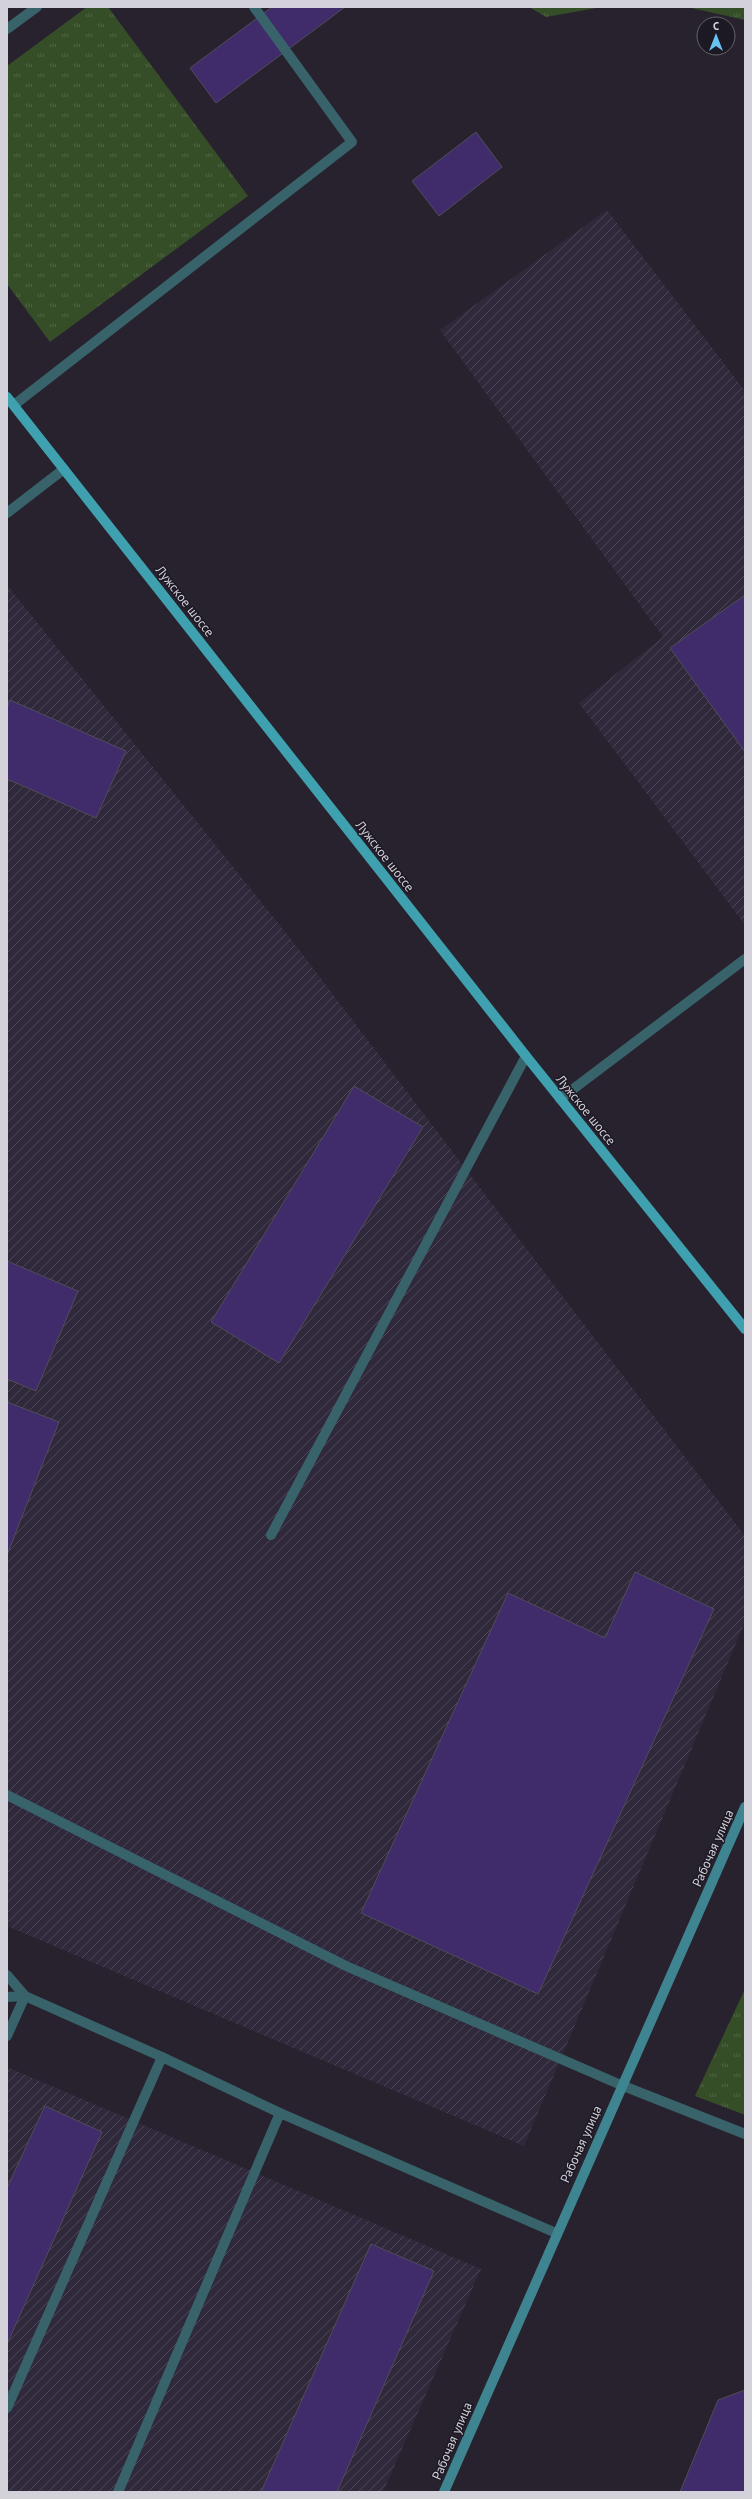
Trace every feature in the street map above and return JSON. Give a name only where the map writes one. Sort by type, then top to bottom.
[{"type":"main road","name":"Лужское шоссе","points":[[10,401],[560,1099],[745,1329]]},
{"type":"main road","name":"Рабочая улица","points":[[444,2492],[621,2085],[745,1807]]},
{"type":"lane","points":[[7,29],[37,7]]},
{"type":"lane","points":[[10,401],[352,142],[254,7]]},
{"type":"lane","points":[[7,513],[64,469]]},
{"type":"lane","points":[[560,1099],[745,959]]},
{"type":"lane","points":[[271,1535],[526,1056]]},
{"type":"lane","points":[[7,1796],[346,1966],[621,2085],[745,2134]]},
{"type":"lane","points":[[7,1976],[25,1996],[162,2057],[280,2114],[556,2234]]},
{"type":"lane","points":[[7,1997],[25,1996]]},
{"type":"lane","points":[[7,2036],[25,1996]]},
{"type":"lane","points":[[7,2408],[162,2057]]},
{"type":"lane","points":[[118,2492],[280,2114]]},
{"type":"shaded area","points":[[607,210],[745,391],[745,925],[579,703],[663,637],[440,330]]},
{"type":"shaded area","points":[[7,585],[290,938],[745,1536],[745,1622],[524,2146],[7,1926]]},
{"type":"shaded area","points":[[7,2067],[481,2269],[383,2492],[7,2492]]},
{"type":"green space","points":[[87,7],[108,7],[248,196],[50,342],[7,284],[7,66]]},
{"type":"green space","points":[[529,7],[602,7],[546,17]]},
{"type":"green space","points":[[687,7],[745,7],[745,20],[736,18],[736,16],[727,16]]},
{"type":"green space","points":[[745,1989],[745,2115],[695,2096]]},
{"type":"building","points":[[272,7],[345,7],[216,103],[190,68]]},
{"type":"building","points":[[476,132],[502,167],[439,216],[412,181]]},
{"type":"building","points":[[745,595],[745,752],[670,648]]},
{"type":"building","points":[[10,700],[126,751],[96,818],[7,779],[7,708]]},
{"type":"building","points":[[354,1086],[423,1127],[279,1363],[211,1322]]},
{"type":"building","points":[[7,1261],[78,1291],[36,1391],[7,1379]]},
{"type":"building","points":[[7,1402],[59,1422],[7,1555]]},
{"type":"building","points":[[635,1572],[714,1609],[538,1994],[361,1913],[508,1593],[605,1638]]},
{"type":"building","points":[[45,2106],[102,2132],[7,2344],[7,2188]]},
{"type":"building","points":[[371,2244],[434,2271],[337,2492],[261,2492]]},
{"type":"building","points":[[745,2390],[745,2492],[680,2492],[718,2400]]}]
